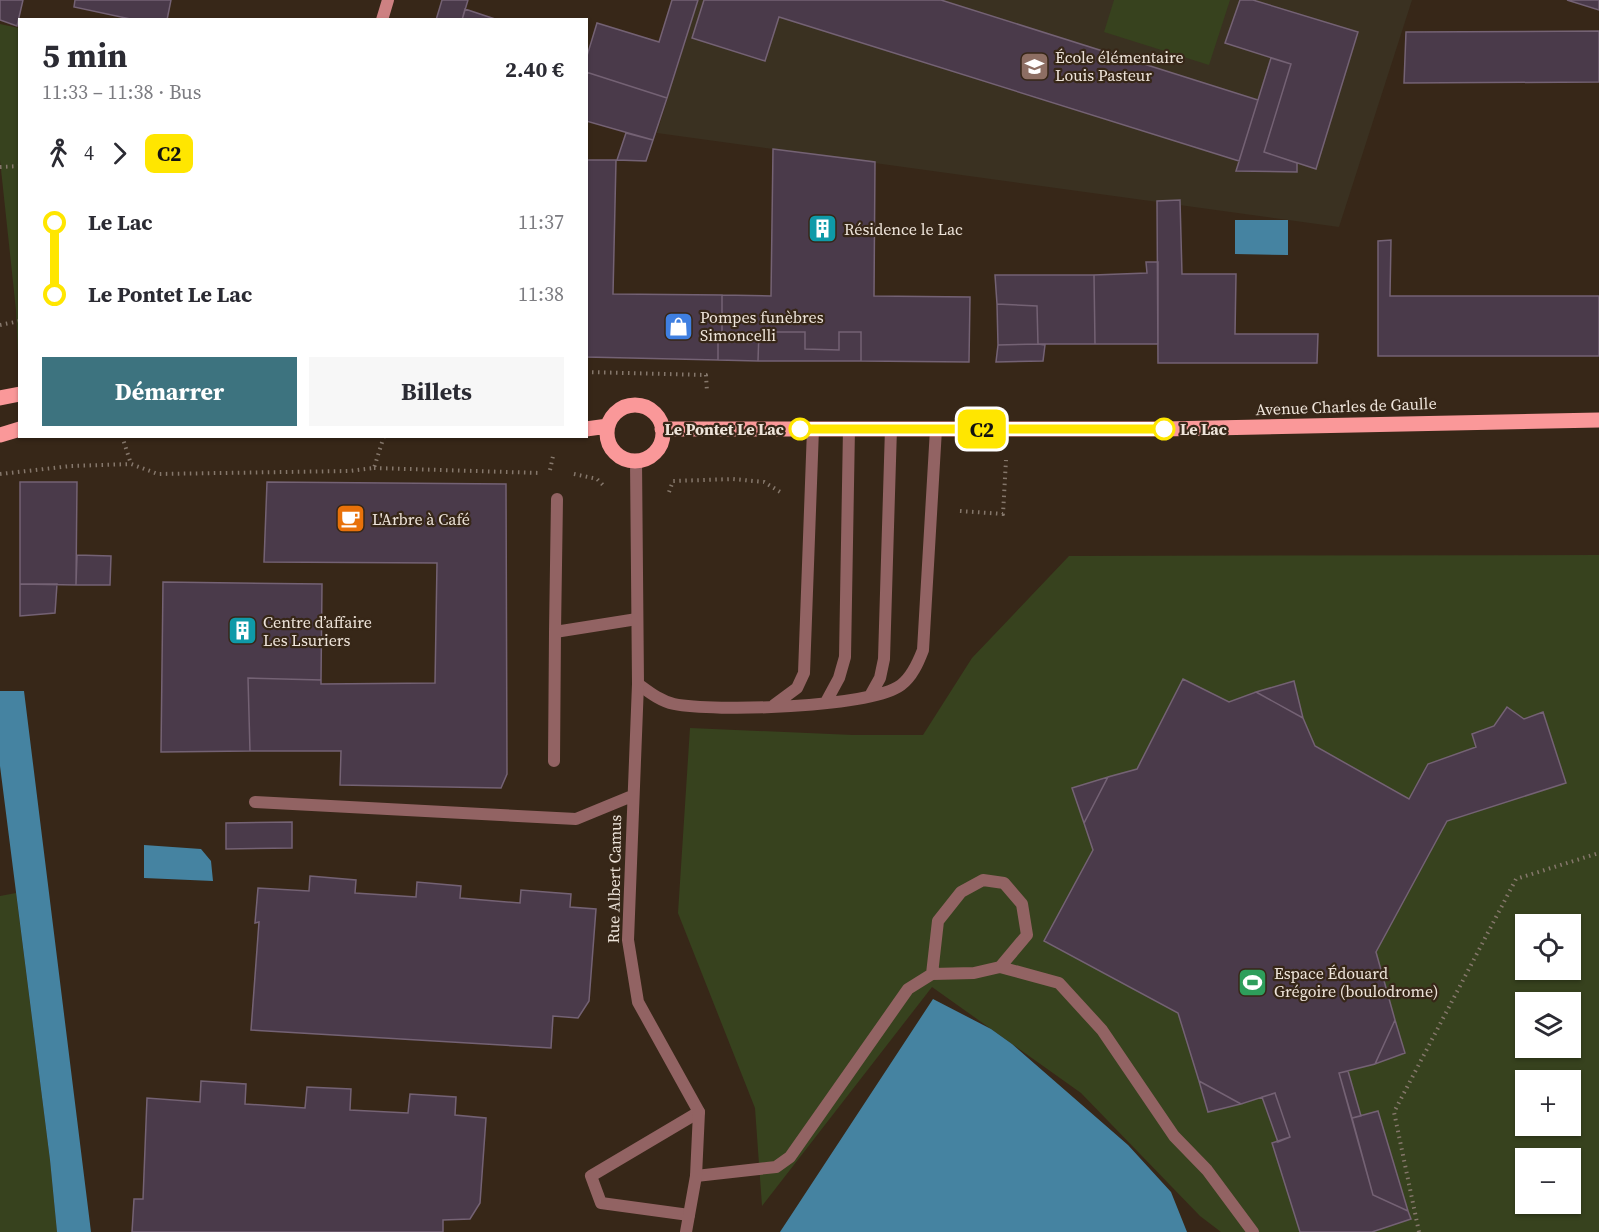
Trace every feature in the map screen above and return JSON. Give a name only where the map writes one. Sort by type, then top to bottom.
[{"type":"main road","points":[[383,18],[388,0]]},
{"type":"main road","points":[[0,398],[18,394]]},
{"type":"main road","points":[[636,405],[648,409],[657,417],[662,429],[662,441],[656,451],[648,458],[636,461],[624,459],[613,451],[607,439],[608,426],[613,415],[623,408],[636,405]]},
{"type":"main road","name":"Avenue Charles de Gaulle","points":[[662,429],[1164,429],[1599,420]]},
{"type":"main road","points":[[588,429],[608,426]]},
{"type":"main road","points":[[0,435],[18,430]]},
{"type":"street","points":[[826,702],[839,678],[845,657],[849,428]]},
{"type":"street","points":[[870,696],[880,678],[884,659],[891,428]]},
{"type":"street","points":[[774,705],[797,688],[804,672],[813,429]]},
{"type":"street","points":[[638,684],[655,697],[672,704],[707,708],[826,702],[870,696],[901,685],[916,667],[923,651],[936,429]]},
{"type":"street","name":"Rue Albert Camus","points":[[636,461],[638,684],[628,940],[638,1002],[699,1112]]},
{"type":"street","points":[[554,761],[557,499]]},
{"type":"street","points":[[555,632],[637,619]]},
{"type":"street","name":"Rue Albert Camus","points":[[255,802],[576,819],[632,796]]},
{"type":"street","points":[[932,974],[939,921],[961,892],[983,880],[1004,883],[1022,903],[1027,935],[1000,967]]},
{"type":"street","points":[[696,1176],[776,1167],[790,1157],[908,989],[932,974],[974,973],[1000,967],[1059,983],[1102,1030],[1174,1136],[1207,1170],[1253,1232]]},
{"type":"street","points":[[686,1232],[696,1176],[699,1112]]},
{"type":"street","points":[[689,1215],[601,1203],[591,1176],[699,1112]]},
{"type":"path","points":[[0,167],[18,166]]},
{"type":"path","points":[[0,325],[18,321]]},
{"type":"path","points":[[588,372],[706,375],[706,392]]},
{"type":"path","points":[[123,438],[131,464]]},
{"type":"path","points":[[374,468],[383,438]]},
{"type":"path","points":[[549,472],[553,456]]},
{"type":"path","points":[[0,474],[71,466],[131,464],[158,474],[349,471],[374,468],[525,474],[560,473]]},
{"type":"path","points":[[706,480],[707,472]]},
{"type":"path","points":[[570,474],[597,479],[606,488],[610,498]]},
{"type":"path","points":[[1419,1232],[1395,1112],[1516,879],[1599,853]]},
{"type":"shaded area","name":"École élémentaire Louis Pasteur","points":[[698,0],[1412,0],[1339,227],[657,133]]},
{"type":"green space","points":[[1114,0],[1230,0],[1209,65],[1104,32]]},
{"type":"green space","points":[[0,24],[18,28],[18,355],[16,310],[0,160]]},
{"type":"green space","points":[[1599,555],[1599,1232],[1221,1232],[1200,1216],[1081,1093],[932,987],[762,1206],[755,1108],[678,913],[690,728],[853,735],[923,735],[972,658],[1069,556]]},
{"type":"green space","points":[[16,893],[57,1232],[0,1232],[0,896]]},
{"type":"water","points":[[1235,220],[1288,220],[1288,255],[1235,254]]},
{"type":"water","points":[[0,691],[24,691],[91,1232],[57,1232],[0,766]]},
{"type":"water","points":[[144,845],[201,849],[211,861],[213,881],[144,878]]},
{"type":"water","points":[[933,999],[991,1029],[1012,1044],[1128,1145],[1171,1192],[1187,1232],[780,1232]]},
{"type":"building","points":[[0,0],[23,0],[17,26],[0,20]]},
{"type":"building","points":[[75,0],[171,0],[167,18],[126,18],[74,7]]},
{"type":"building","points":[[442,0],[468,0],[463,18],[437,18]]},
{"type":"building","points":[[672,0],[698,0],[667,98],[588,73],[588,52],[597,23],[659,42]]},
{"type":"building","points":[[704,0],[941,0],[1258,100],[1239,161],[779,17],[765,61],[692,38]]},
{"type":"building","points":[[1240,0],[1253,0],[1358,32],[1316,169],[1264,152],[1291,64],[1225,43]]},
{"type":"building","points":[[1567,0],[1599,0],[1599,10]]},
{"type":"building","points":[[465,9],[492,18],[463,18]]},
{"type":"building","points":[[1599,31],[1599,82],[1404,83],[1406,32]]},
{"type":"building","points":[[1271,58],[1291,64],[1264,152],[1297,163],[1297,172],[1236,171]]},
{"type":"building","points":[[588,73],[667,98],[653,140],[588,122]]},
{"type":"building","points":[[626,133],[653,140],[646,161],[617,160]]},
{"type":"building","name":"Résidence le Lac","points":[[773,149],[875,162],[874,296],[970,297],[969,362],[861,361],[861,332],[839,332],[839,350],[805,349],[805,332],[759,332],[758,361],[718,360],[718,340],[722,339],[722,295],[771,296]]},
{"type":"building","points":[[588,160],[616,160],[613,294],[722,295],[722,339],[718,340],[718,360],[588,357]]},
{"type":"building","points":[[1180,200],[1182,274],[1236,274],[1235,334],[1318,334],[1317,363],[1158,363],[1157,201]]},
{"type":"building","points":[[1391,240],[1390,296],[1599,296],[1599,356],[1378,356],[1378,241]]},
{"type":"building","points":[[1146,262],[1158,262],[1158,344],[1095,344],[1094,275],[1147,273]]},
{"type":"building","points":[[995,275],[1094,275],[1095,344],[1038,344],[1037,306],[997,304]]},
{"type":"building","points":[[997,304],[1037,306],[1038,344],[998,345]]},
{"type":"building","points":[[759,332],[805,332],[805,349],[839,350],[839,332],[861,332],[861,361],[758,361]]},
{"type":"building","points":[[998,345],[1045,345],[1043,361],[996,362]]},
{"type":"building","points":[[20,482],[77,482],[76,585],[20,584]]},
{"type":"building","points":[[267,482],[506,484],[507,774],[501,788],[340,785],[341,751],[250,751],[248,678],[321,680],[321,684],[435,683],[437,563],[264,562]]},
{"type":"building","points":[[77,555],[111,556],[110,585],[76,585]]},
{"type":"building","name":"Centre d’affaire Les Lsuriers","points":[[163,582],[322,584],[321,680],[248,678],[250,751],[161,752]]},
{"type":"building","points":[[20,584],[57,584],[55,613],[20,616]]},
{"type":"building","name":"Espace Édouard Grégoire (boulodrome)","points":[[1183,679],[1229,702],[1256,692],[1303,718],[1315,746],[1409,799],[1428,764],[1476,747],[1472,734],[1494,726],[1507,707],[1524,719],[1543,712],[1566,783],[1447,821],[1376,952],[1395,1020],[1375,1064],[1339,1073],[1373,1195],[1408,1211],[1411,1219],[1372,1232],[1300,1232],[1272,1143],[1290,1137],[1275,1093],[1241,1104],[1199,1081],[1178,1013],[1044,941],[1093,850],[1084,823],[1108,777],[1137,769]]},
{"type":"building","points":[[1294,681],[1303,718],[1256,692]]},
{"type":"building","points":[[1108,777],[1084,823],[1072,788]]},
{"type":"building","points":[[292,822],[292,848],[226,849],[226,823]]},
{"type":"building","points":[[310,876],[356,880],[355,893],[416,897],[417,882],[461,886],[460,898],[520,903],[521,890],[571,894],[570,907],[596,909],[589,1001],[578,1018],[553,1016],[551,1048],[251,1030],[259,922],[255,923],[258,888],[309,891]]},
{"type":"building","points":[[1395,1020],[1405,1053],[1375,1064]]},
{"type":"building","points":[[1348,1071],[1361,1116],[1352,1118],[1339,1073]]},
{"type":"building","points":[[201,1081],[246,1084],[245,1104],[305,1108],[307,1087],[351,1089],[350,1110],[408,1113],[410,1094],[456,1097],[455,1115],[486,1118],[480,1203],[470,1219],[443,1220],[443,1232],[132,1232],[134,1199],[143,1199],[147,1098],[200,1102]]},
{"type":"building","points":[[1199,1081],[1241,1104],[1208,1112]]},
{"type":"building","points":[[1275,1093],[1290,1137],[1278,1142],[1262,1097]]},
{"type":"building","points":[[1378,1111],[1408,1211],[1373,1195],[1352,1118]]},
{"type":"bus line","name":"C2","points":[[800,429],[1164,429]]},
{"type":"place","name":"École élémentaire Louis Pasteur","points":[[1034,66]]},
{"type":"place","name":"Résidence le Lac","points":[[823,229]]},
{"type":"place","name":"Pompes funèbres Simoncelli","points":[[679,326]]},
{"type":"place","name":"Le Pontet Le Lac","points":[[800,429]]},
{"type":"place","name":"Le Lac","points":[[1164,429]]},
{"type":"place","name":"L'Arbre à Café","points":[[351,519]]},
{"type":"place","name":"Centre d’affaire Les Lsuriers","points":[[242,631]]},
{"type":"place","name":"Espace Édouard Grégoire (boulodrome)","points":[[1253,982]]}]
